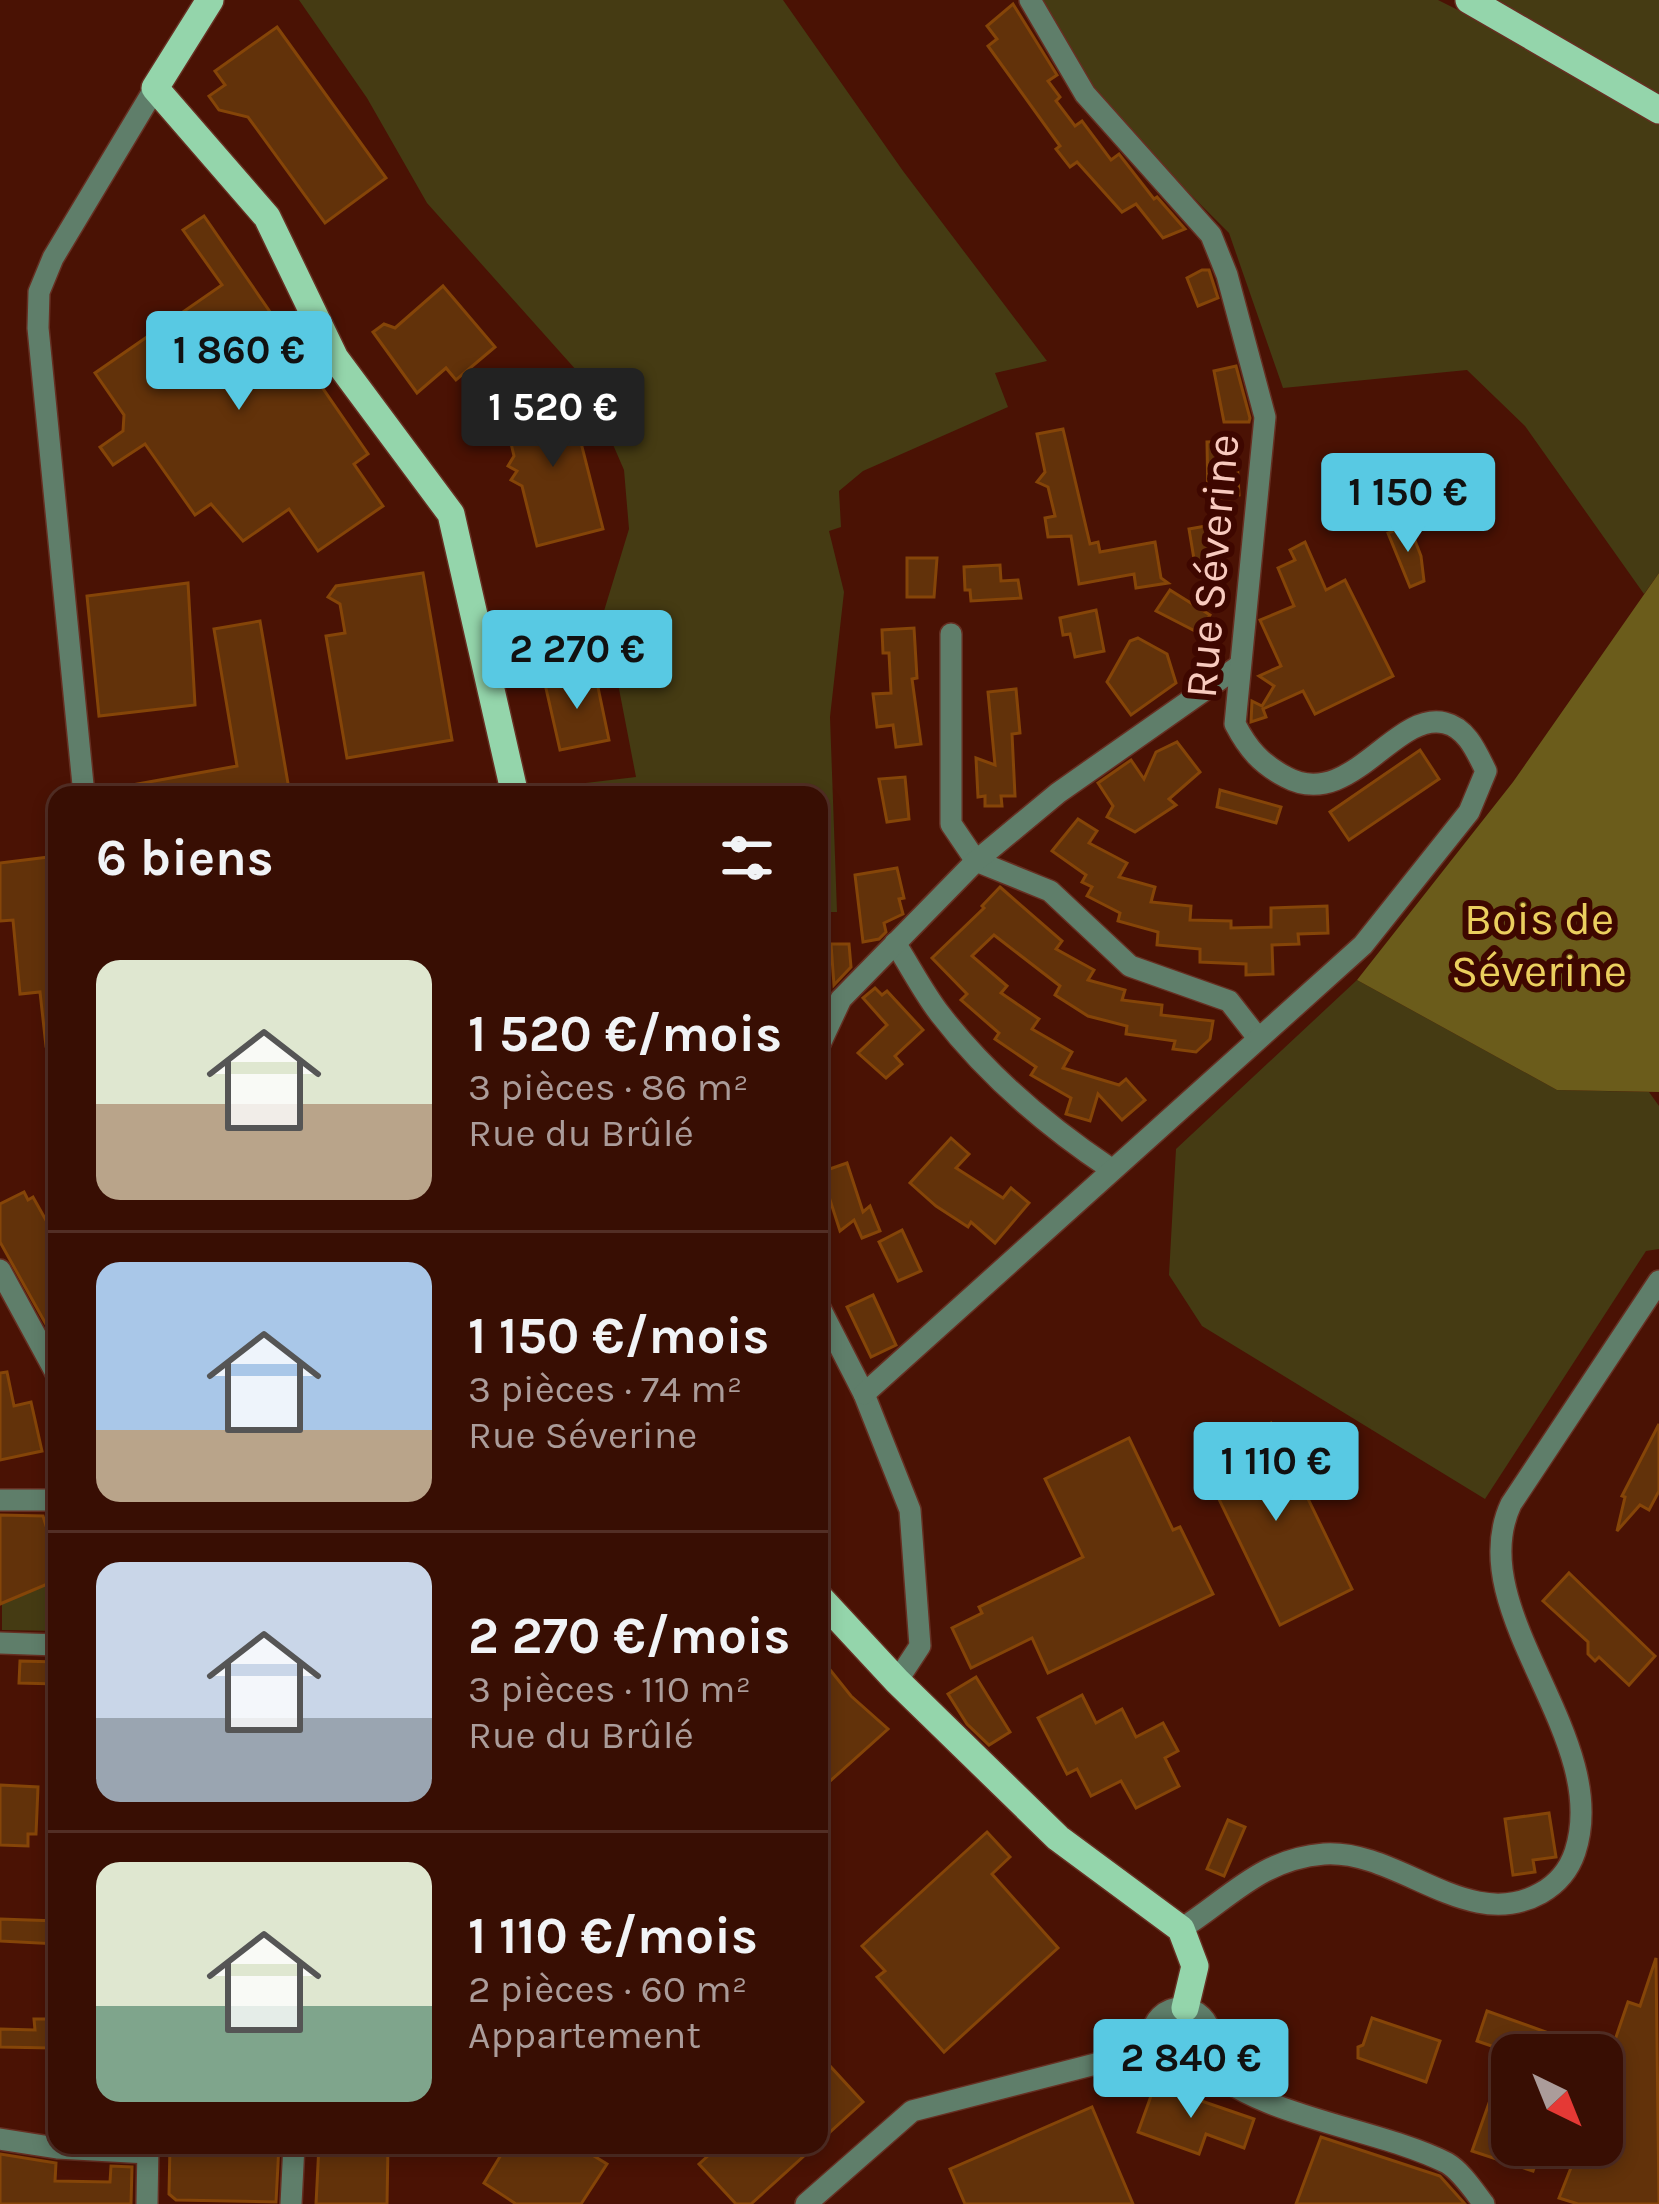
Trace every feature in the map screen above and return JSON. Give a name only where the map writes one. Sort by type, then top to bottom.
[{"type":"main road","points":[[210,0],[155,88],[267,217],[334,358],[451,514],[513,786]]},
{"type":"main road","points":[[1469,0],[1659,110]]},
{"type":"main road","points":[[828,1607],[1058,1838],[1181,1929],[1195,1966],[1185,2008]]},
{"type":"street","name":"Rue Séverine","points":[[864,1394],[1363,945],[1469,812],[1486,771],[1471,741],[1448,723],[1428,722],[1352,772],[1323,784],[1296,783],[1267,767],[1241,736],[1235,724],[1239,666],[1264,417],[1227,275],[1211,236],[1085,94],[1030,0]]},
{"type":"street","points":[[83,786],[38,328],[39,292],[53,258],[155,88]]},
{"type":"street","points":[[951,634],[951,824],[976,861],[1050,891],[1130,966],[1229,1001],[1258,1039]]},
{"type":"street","points":[[828,1027],[841,999],[976,861],[1058,793],[1239,666]]},
{"type":"street","points":[[895,943],[940,1013],[999,1078],[1057,1133],[1111,1169]]},
{"type":"street","points":[[0,1270],[48,1358]]},
{"type":"street","points":[[1181,1929],[1239,1883],[1318,1854],[1368,1859],[1469,1901],[1496,1905],[1534,1897],[1564,1874],[1581,1825],[1578,1793],[1569,1751],[1504,1586],[1498,1545],[1511,1504],[1659,1281]]},
{"type":"street","points":[[828,1324],[864,1394],[910,1510],[920,1646],[897,1681]]},
{"type":"street","points":[[0,1500],[48,1500]]},
{"type":"street","points":[[0,1643],[48,1645]]},
{"type":"street","points":[[1185,2008],[1202,2017],[1210,2034],[1200,2060],[1174,2066],[1154,2049],[1155,2023],[1168,2011],[1185,2008]]},
{"type":"street","points":[[806,2204],[912,2111],[1154,2049]]},
{"type":"street","points":[[1200,2060],[1218,2079],[1451,2164],[1484,2204]]},
{"type":"street","points":[[0,2139],[48,2147]]},
{"type":"street","points":[[147,2204],[148,2154]]},
{"type":"street","points":[[291,2204],[294,2154]]},
{"type":"shaded area","points":[[299,0],[783,0],[903,171],[1047,361],[995,373],[1008,407],[863,471],[839,491],[841,527],[829,531],[844,592],[830,717],[837,912],[828,912],[828,786],[560,786],[636,777],[604,611],[629,529],[624,470],[585,380],[427,203],[367,98]]},
{"type":"shaded area","points":[[1039,0],[1438,0],[1540,51],[1659,124],[1659,573],[1644,594],[1525,426],[1467,370],[1283,388],[1229,233],[1148,152],[1083,74]]},
{"type":"shaded area","points":[[1490,0],[1659,0],[1659,98]]},
{"type":"shaded area","points":[[1357,980],[1557,1090],[1649,1092],[1659,1106],[1659,1249],[1646,1251],[1485,1499],[1202,1326],[1169,1275],[1176,1149]]},
{"type":"shaded area","points":[[48,1584],[48,1631],[2,1630],[2,1603]]},
{"type":"green space","name":"Bois de Séverine","points":[[1659,573],[1659,1092],[1557,1090],[1357,980],[1513,782]]},
{"type":"building","points":[[1013,4],[1057,75],[1048,81],[1075,126],[1082,121],[1111,160],[1119,154],[1185,229],[1163,238],[1136,204],[1122,212],[1077,162],[1070,167],[1056,149],[1060,146],[988,46],[997,39],[987,26]]},
{"type":"building","points":[[277,27],[386,178],[325,223],[248,117],[219,110],[209,96],[225,85],[215,71]]},
{"type":"building","points":[[204,216],[368,454],[354,464],[383,506],[318,551],[289,509],[243,541],[211,504],[195,515],[145,444],[113,465],[100,447],[123,431],[124,415],[95,373],[222,285],[183,230]]},
{"type":"building","points":[[1209,270],[1218,298],[1198,306],[1187,278]]},
{"type":"building","points":[[443,286],[495,347],[456,380],[446,368],[417,393],[373,332],[384,324],[395,328]]},
{"type":"building","points":[[1236,366],[1249,422],[1224,422],[1214,371]]},
{"type":"building","points":[[566,384],[603,529],[537,546],[522,486],[511,480],[517,471],[508,466],[514,456],[506,422]]},
{"type":"building","points":[[1063,429],[1090,544],[1098,542],[1100,552],[1155,542],[1161,578],[1168,583],[1136,588],[1134,574],[1079,584],[1071,536],[1048,537],[1045,518],[1055,516],[1048,487],[1037,482],[1045,472],[1037,434]]},
{"type":"building","points":[[1236,441],[1239,495],[1208,500],[1207,442]]},
{"type":"building","points":[[1217,524],[1222,566],[1196,571],[1189,529]]},
{"type":"building","points":[[1409,525],[1424,581],[1410,587],[1388,533]]},
{"type":"building","points":[[1305,542],[1326,590],[1345,580],[1393,676],[1315,714],[1303,691],[1263,709],[1266,717],[1251,722],[1252,701],[1262,706],[1274,686],[1259,676],[1281,666],[1260,620],[1294,606],[1278,568],[1295,560],[1290,550]]},
{"type":"building","points":[[907,558],[937,558],[934,597],[907,597]]},
{"type":"building","points":[[1000,565],[1001,581],[1018,580],[1021,598],[971,601],[970,590],[965,590],[964,567]]},
{"type":"building","points":[[423,573],[452,740],[347,758],[326,636],[345,633],[340,604],[328,597],[336,586]]},
{"type":"building","points":[[188,583],[195,705],[99,716],[87,596]]},
{"type":"building","points":[[1170,590],[1210,615],[1199,633],[1156,611]]},
{"type":"building","points":[[1096,610],[1104,651],[1075,657],[1060,618]]},
{"type":"building","points":[[260,621],[288,786],[127,786],[237,766],[214,629]]},
{"type":"building","points":[[914,628],[917,678],[912,679],[921,744],[896,747],[893,725],[877,727],[873,694],[891,693],[889,653],[883,653],[882,630]]},
{"type":"building","points":[[1138,638],[1167,654],[1176,683],[1131,715],[1107,682],[1130,641]]},
{"type":"building","points":[[595,673],[609,740],[560,750],[545,684]]},
{"type":"building","points":[[1016,689],[1020,733],[1012,734],[1015,796],[1001,796],[1002,806],[985,806],[985,796],[978,797],[976,758],[995,765],[988,692]]},
{"type":"building","points":[[1177,742],[1200,772],[1169,799],[1176,805],[1135,832],[1107,817],[1113,806],[1098,783],[1131,760],[1144,779],[1156,752]]},
{"type":"building","points":[[1420,750],[1439,779],[1349,840],[1330,812]]},
{"type":"building","points":[[905,777],[909,819],[887,822],[879,779]]},
{"type":"building","points":[[1220,790],[1281,807],[1276,823],[1217,807]]},
{"type":"building","points":[[1078,819],[1097,831],[1089,843],[1127,863],[1119,877],[1155,887],[1151,902],[1191,906],[1190,920],[1231,921],[1231,928],[1271,927],[1271,908],[1327,906],[1328,933],[1298,934],[1299,944],[1272,945],[1273,974],[1246,975],[1246,964],[1200,962],[1200,949],[1157,945],[1158,932],[1118,921],[1120,913],[1087,896],[1092,887],[1082,882],[1086,875],[1052,851]]},
{"type":"building","points":[[48,857],[48,1046],[40,992],[20,994],[13,920],[0,921],[0,863]]},
{"type":"building","points":[[897,868],[903,914],[884,923],[886,932],[879,939],[863,942],[855,875]]},
{"type":"building","points":[[1000,887],[1062,941],[1056,949],[1094,970],[1088,980],[1125,990],[1122,1000],[1162,1005],[1161,1015],[1213,1021],[1210,1039],[1196,1052],[1173,1049],[1175,1041],[1126,1034],[1127,1026],[1088,1016],[1055,995],[1060,986],[994,935],[972,956],[1007,986],[1001,993],[1039,1019],[1032,1029],[1072,1052],[1063,1068],[1119,1085],[1126,1079],[1145,1100],[1122,1120],[1098,1094],[1090,1121],[1066,1114],[1071,1098],[1031,1075],[1036,1067],[995,1039],[999,1033],[961,1000],[967,994],[932,958]]},
{"type":"building","points":[[831,944],[849,944],[851,967],[834,985]]},
{"type":"building","points":[[875,988],[882,995],[887,991],[923,1030],[895,1056],[902,1064],[886,1078],[858,1053],[887,1025],[863,998]]},
{"type":"building","points":[[951,1138],[969,1154],[956,1168],[1003,1198],[1011,1188],[1029,1203],[995,1243],[971,1222],[968,1227],[936,1206],[910,1183]]},
{"type":"building","points":[[847,1163],[863,1212],[870,1206],[880,1231],[862,1238],[854,1220],[840,1231],[828,1194],[828,1170]]},
{"type":"building","points":[[24,1192],[28,1200],[33,1197],[48,1224],[48,1328],[0,1242],[0,1204]]},
{"type":"building","points":[[902,1230],[921,1271],[898,1281],[879,1242]]},
{"type":"building","points":[[873,1295],[896,1345],[871,1357],[847,1307]]},
{"type":"building","points":[[7,1372],[14,1406],[31,1402],[42,1451],[0,1460],[0,1373]]},
{"type":"building","points":[[1271,1423],[1352,1589],[1280,1625],[1199,1458]]},
{"type":"building","points":[[1659,1424],[1659,1491],[1649,1510],[1640,1505],[1617,1531],[1622,1496]]},
{"type":"building","points":[[1129,1438],[1173,1530],[1180,1527],[1213,1594],[1048,1673],[1032,1638],[971,1668],[952,1628],[982,1613],[979,1607],[1083,1557],[1045,1479]]},
{"type":"building","points":[[0,1515],[43,1516],[48,1532],[48,1584],[0,1604]]},
{"type":"building","points":[[1569,1573],[1655,1656],[1629,1685],[1599,1657],[1595,1661],[1588,1654],[1588,1642],[1543,1601]]},
{"type":"building","points":[[20,1661],[48,1662],[48,1684],[19,1683]]},
{"type":"building","points":[[828,1667],[851,1696],[888,1729],[828,1783]]},
{"type":"building","points":[[976,1677],[1010,1732],[989,1745],[967,1724],[948,1694]]},
{"type":"building","points":[[1082,1695],[1096,1723],[1122,1709],[1136,1737],[1163,1723],[1178,1751],[1165,1758],[1179,1786],[1136,1808],[1121,1781],[1091,1796],[1077,1769],[1067,1774],[1038,1718]]},
{"type":"building","points":[[0,1785],[38,1787],[36,1834],[28,1834],[28,1846],[0,1845]]},
{"type":"building","points":[[1549,1813],[1556,1857],[1533,1860],[1535,1872],[1513,1875],[1505,1819]]},
{"type":"building","points":[[1228,1820],[1245,1827],[1224,1876],[1207,1869]]},
{"type":"building","points":[[987,1832],[1010,1857],[992,1874],[1058,1948],[944,2052],[877,1977],[885,1971],[862,1946]]},
{"type":"building","points":[[0,1919],[48,1921],[48,1944],[0,1941]]},
{"type":"building","points":[[1656,1958],[1659,2204],[1578,2204],[1559,2198],[1572,2166],[1623,2166],[1623,2034],[1617,2034],[1628,2002],[1640,2006]]},
{"type":"building","points":[[1487,2011],[1551,2034],[1491,2034],[1491,2046],[1477,2041]]},
{"type":"building","points":[[1372,2018],[1440,2041],[1426,2082],[1358,2058],[1358,2047],[1363,2045]]},
{"type":"building","points":[[34,2019],[48,2019],[48,2048],[0,2047],[0,2029],[35,2030]]},
{"type":"building","points":[[828,2064],[863,2102],[828,2134]]},
{"type":"building","points":[[1155,2085],[1254,2119],[1244,2148],[1206,2134],[1199,2154],[1138,2132]]},
{"type":"building","points":[[1491,2097],[1491,2157],[1472,2151]]},
{"type":"building","points":[[1092,2107],[1133,2204],[965,2204],[950,2169]]},
{"type":"building","points":[[1321,2137],[1440,2176],[1465,2204],[1296,2204]]},
{"type":"building","points":[[0,2154],[56,2163],[55,2181],[110,2182],[111,2166],[132,2167],[131,2204],[0,2204]]},
{"type":"building","points":[[170,2154],[279,2154],[276,2202],[176,2200],[169,2194]]},
{"type":"building","points":[[319,2154],[388,2154],[387,2204],[316,2204]]},
{"type":"building","points":[[502,2154],[591,2154],[607,2164],[581,2204],[516,2204],[484,2183]]},
{"type":"building","points":[[710,2154],[806,2154],[751,2204],[736,2204],[699,2164]]}]
